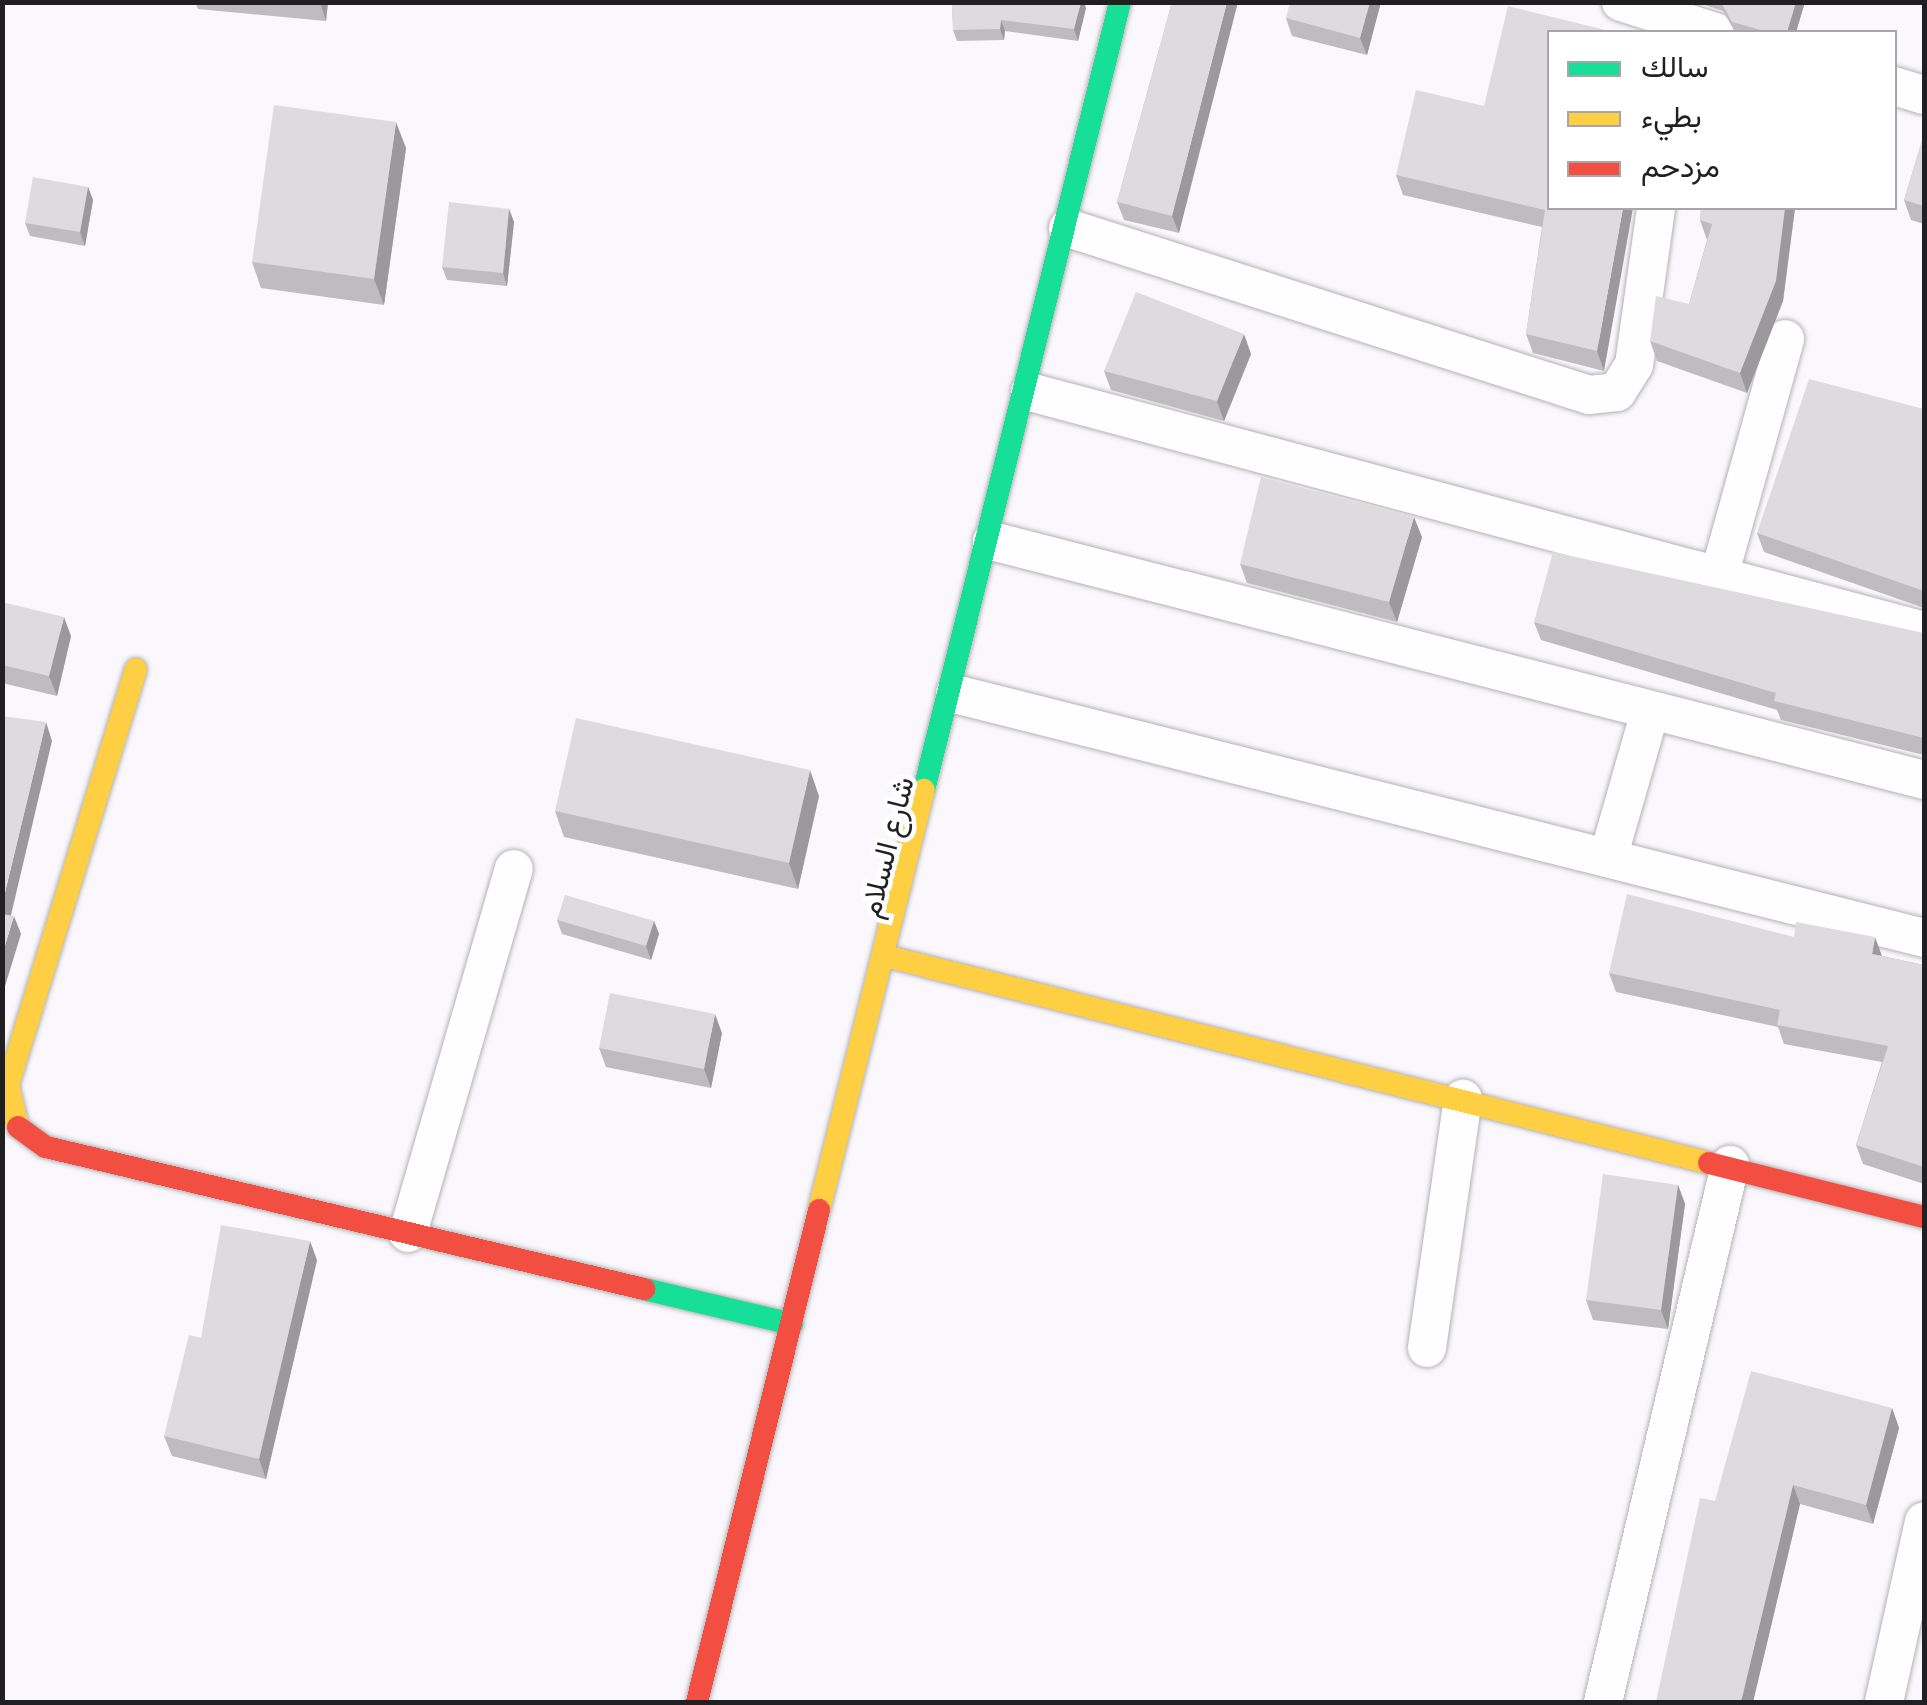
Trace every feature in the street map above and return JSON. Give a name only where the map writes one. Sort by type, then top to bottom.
[{"type":"street","name":"شارع السلام","points":[[698,1702],[1030,392],[1120,2]]},
{"type":"street","points":[[1621,2],[1709,30]]},
{"type":"street","points":[[1897,87],[1924,95]]},
{"type":"street","points":[[1068,228],[1589,394],[1617,392],[1634,365],[1656,210]]},
{"type":"street","points":[[1719,576],[1785,340]]},
{"type":"street","points":[[1030,392],[1924,631]]},
{"type":"street","points":[[992,541],[1924,780]]},
{"type":"street","points":[[136,669],[8,1085],[10,1111],[46,1148],[792,1324]]},
{"type":"street","points":[[955,694],[1924,938]]},
{"type":"street","points":[[1608,858],[1650,712]]},
{"type":"street","points":[[408,1233],[514,868]]},
{"type":"street","points":[[889,957],[1730,1165],[1924,1217]]},
{"type":"street","points":[[1427,1348],[1463,1099]]},
{"type":"street","points":[[1603,1702],[1730,1165]]},
{"type":"street","points":[[1884,1702],[1924,1521]]},
{"type":"building","points":[[952,2],[1081,2],[1074,29],[1001,20],[1000,29],[953,30]]},
{"type":"building","points":[[1172,2],[1227,2],[1172,216],[1117,202]]},
{"type":"building","points":[[1290,2],[1370,2],[1360,38],[1286,18]]},
{"type":"building","points":[[1721,2],[1796,2],[1788,30],[1761,30],[1732,22]]},
{"type":"building","points":[[1508,6],[1605,30],[1547,30],[1547,210],[1623,210],[1597,351],[1526,334],[1545,210],[1396,175],[1416,90],[1484,106]]},
{"type":"building","points":[[274,105],[396,122],[374,279],[252,262]]},
{"type":"building","points":[[1924,134],[1924,206],[1904,200]]},
{"type":"building","points":[[33,177],[88,187],[80,232],[25,223]]},
{"type":"building","points":[[449,202],[509,209],[503,273],[442,267]]},
{"type":"building","points":[[1701,210],[1785,210],[1776,281],[1740,373],[1650,341],[1656,296],[1689,304],[1712,224],[1700,220]]},
{"type":"building","points":[[1136,292],[1244,334],[1217,401],[1104,371]]},
{"type":"building","points":[[1809,379],[1924,409],[1924,591],[1757,533]]},
{"type":"building","points":[[1261,477],[1414,517],[1389,602],[1240,564]]},
{"type":"building","points":[[1553,552],[1924,633],[1924,738],[1774,701],[1776,693],[1534,622]]},
{"type":"building","points":[[2,602],[64,617],[49,676],[2,665]]},
{"type":"building","points":[[2,716],[46,722],[2,905]]},
{"type":"building","points":[[576,718],[810,770],[789,863],[555,811]]},
{"type":"building","points":[[1627,894],[1794,937],[1796,922],[1875,937],[1872,954],[1924,965],[1924,1167],[1856,1145],[1888,1046],[1777,1025],[1780,1010],[1609,973]]},
{"type":"building","points":[[565,895],[654,921],[646,946],[557,920]]},
{"type":"building","points":[[2,914],[14,916],[2,955]]},
{"type":"building","points":[[610,993],[715,1014],[704,1069],[599,1048]]},
{"type":"building","points":[[1603,1174],[1678,1185],[1661,1310],[1586,1300]]},
{"type":"building","points":[[221,1225],[310,1241],[259,1459],[164,1436],[189,1335],[201,1338]]},
{"type":"building","points":[[1751,1371],[1892,1408],[1866,1505],[1793,1485],[1741,1702],[1656,1702],[1700,1498],[1715,1501]]},
{"type":"traffic: fast","points":[[924,790],[1120,2]]},
{"type":"traffic: fast","points":[[644,1289],[792,1324]]},
{"type":"traffic: slow","points":[[18,1127],[8,1085],[136,669]]},
{"type":"traffic: slow","points":[[819,1210],[924,790]]},
{"type":"traffic: slow","points":[[889,957],[1709,1163]]},
{"type":"traffic: jam","points":[[18,1127],[46,1147],[644,1289]]},
{"type":"traffic: jam","points":[[1709,1163],[1924,1217]]},
{"type":"traffic: jam","points":[[697,1702],[819,1210]]}]
